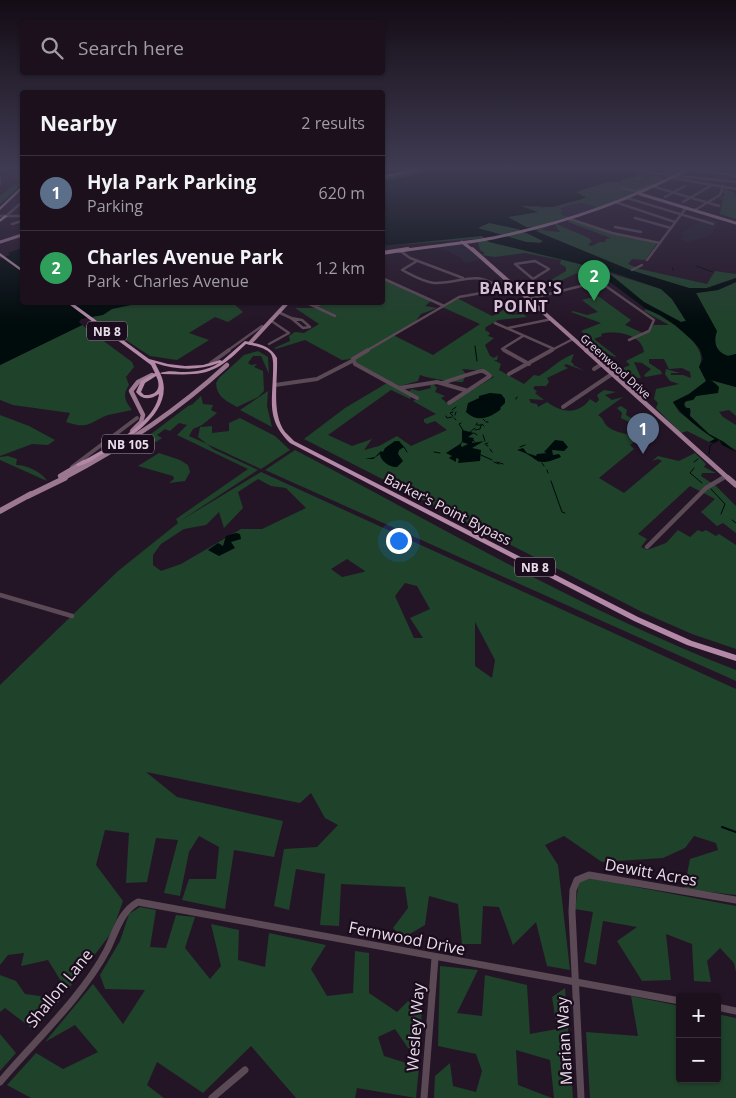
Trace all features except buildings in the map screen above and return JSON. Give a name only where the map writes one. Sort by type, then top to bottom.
[{"type":"highway","points":[[0,254],[20,269]]},
{"type":"highway","name":"NB 8","points":[[72,305],[146,359],[158,375]]},
{"type":"highway","name":"Barker's Point Bypass","points":[[256,337],[256,342],[267,346],[275,358],[276,423],[282,433],[292,442],[636,619],[690,643],[736,658]]},
{"type":"highway","points":[[245,342],[267,346]]},
{"type":"highway","name":"NB 105","points":[[227,365],[243,350],[245,342]]},
{"type":"highway","name":"NB 105","points":[[158,375],[210,370],[220,365],[245,342]]},
{"type":"highway","points":[[243,350],[255,346],[267,346]]},
{"type":"highway","name":"NB 8","points":[[146,359],[169,366],[194,368],[215,364],[233,353]]},
{"type":"highway","points":[[178,373],[201,374],[227,365]]},
{"type":"highway","points":[[79,465],[122,441],[147,420],[160,398],[158,375]]},
{"type":"main road","points":[[385,252],[480,239],[537,228],[557,221]]},
{"type":"main road","points":[[1,242],[20,236]]},
{"type":"main road","points":[[480,239],[476,243],[480,255]]},
{"type":"main road","name":"Greenwood Drive","points":[[462,242],[480,255],[522,292],[736,485]]},
{"type":"main road","points":[[442,244],[470,247]]},
{"type":"main road","name":"NB 105","points":[[245,342],[256,337],[285,305]]},
{"type":"main road","name":"NB 105","points":[[245,342],[270,320]]},
{"type":"main road","name":"NB 105","points":[[0,511],[104,458],[153,427],[186,402],[227,365]]},
{"type":"main road","name":"NB 105","points":[[28,496],[138,426],[142,418],[142,412],[131,391],[135,384],[158,375]]},
{"type":"street","points":[[580,221],[598,229],[660,243]]},
{"type":"street","points":[[644,221],[671,228]]},
{"type":"street","points":[[703,221],[713,224]]},
{"type":"street","points":[[12,224],[20,222]]},
{"type":"street","points":[[647,260],[674,222]]},
{"type":"street","points":[[636,239],[649,223]]},
{"type":"street","points":[[615,227],[641,232]]},
{"type":"street","points":[[399,250],[417,261],[464,278]]},
{"type":"street","points":[[522,292],[532,286],[533,278],[548,268],[535,260],[515,264],[533,278]]},
{"type":"street","points":[[417,261],[402,270],[433,283],[464,278],[485,278],[501,289]]},
{"type":"street","points":[[633,269],[642,265]]},
{"type":"street","points":[[385,279],[444,306]]},
{"type":"street","points":[[529,299],[605,280]]},
{"type":"street","points":[[600,282],[655,321],[648,332],[629,340]]},
{"type":"street","points":[[275,385],[317,379],[352,361],[459,297],[515,286]]},
{"type":"street","points":[[310,305],[335,316]]},
{"type":"street","points":[[314,307],[319,305]]},
{"type":"street","points":[[278,312],[301,320],[310,327],[303,328],[291,318]]},
{"type":"street","points":[[507,328],[552,319]]},
{"type":"street","points":[[267,346],[289,333],[270,320]]},
{"type":"street","points":[[495,323],[554,349]]},
{"type":"street","points":[[211,363],[245,342],[247,336],[262,326]]},
{"type":"street","points":[[523,336],[502,349],[529,364]]},
{"type":"street","points":[[510,374],[573,339]]},
{"type":"street","points":[[352,361],[417,398]]},
{"type":"street","points":[[594,369],[602,364]]},
{"type":"street","points":[[442,383],[466,377],[476,371],[490,375],[490,378],[449,403]]},
{"type":"street","points":[[563,407],[612,374]]},
{"type":"street","points":[[397,388],[426,382],[442,383],[468,391]]},
{"type":"street","points":[[61,476],[137,418]]},
{"type":"street","points":[[647,548],[706,488],[726,476]]},
{"type":"street","points":[[0,595],[72,616]]},
{"type":"street","name":"Dewitt Acres","points":[[575,983],[573,890],[577,880],[583,876],[589,875],[736,900]]},
{"type":"street","name":"Fernwood Drive","points":[[130,905],[148,902],[435,958],[676,1000]]},
{"type":"street","name":"Shallon Lane","points":[[0,1082],[96,967],[130,905]]},
{"type":"street","name":"Wesley Way","points":[[424,1098],[435,958]]},
{"type":"street","name":"Marian Way","points":[[575,983],[581,1098]]},
{"type":"street","points":[[721,1008],[736,1010]]},
{"type":"street","points":[[212,1098],[245,1070]]},
{"type":"shaded area","points":[[385,221],[516,221],[630,270],[689,288],[707,288],[736,278],[736,282],[718,290],[696,293],[717,331],[716,347],[728,356],[736,354],[736,387],[711,380],[719,387],[718,393],[696,396],[693,400],[686,401],[684,404],[686,408],[690,408],[690,416],[709,434],[724,442],[736,452],[722,445],[719,440],[715,443],[709,442],[715,439],[692,422],[673,402],[689,394],[706,381],[699,367],[703,359],[700,349],[675,325],[660,315],[646,309],[606,279],[580,264],[489,242],[482,236],[385,246]],"holes":[[[489,223],[518,229],[543,241],[540,243],[526,242],[478,228]],[[603,269],[661,289],[672,299],[686,321],[681,322],[644,302],[611,275],[600,270]]]},
{"type":"shaded area","points":[[700,221],[719,222],[711,235],[687,242],[681,239],[685,236],[680,234]]},
{"type":"shaded area","points":[[434,245],[465,245],[484,259],[465,263],[461,258]]},
{"type":"shaded area","points":[[20,249],[20,305],[131,305],[112,309],[103,315],[81,319],[79,322],[82,325],[0,365],[0,259],[10,255],[8,253]]},
{"type":"shaded area","points":[[490,393],[501,394],[505,399],[501,409],[484,418],[475,417],[466,412],[468,403],[479,398],[479,396]]},
{"type":"shaded area","points":[[462,430],[474,433],[468,437],[474,438],[472,443],[484,441],[472,448],[481,450],[480,461],[458,463],[459,459],[456,458],[456,462],[449,458],[452,456],[446,453],[460,444],[462,447],[468,444],[462,442]]},
{"type":"shaded area","points":[[555,440],[563,441],[568,447],[564,451],[552,450],[553,455],[559,454],[561,457],[545,462],[537,461],[517,450],[523,448],[527,453],[536,456],[537,454],[547,453],[544,452]]},
{"type":"shaded area","points":[[395,441],[399,441],[404,447],[399,450],[398,454],[403,461],[397,467],[386,463],[380,457],[380,454],[373,459],[365,459],[375,457]]},
{"type":"shaded area","points":[[236,533],[240,534],[241,539],[231,542],[235,548],[219,556],[208,550],[218,543],[223,546],[226,536]]},
{"type":"green space","points":[[385,221],[503,221],[491,223],[518,229],[542,240],[542,243],[526,242],[488,231],[482,236],[486,238],[385,246]]},
{"type":"green space","points":[[514,221],[554,221],[536,227],[526,227]]},
{"type":"green space","points":[[575,221],[604,231],[657,243],[645,260],[632,259],[628,264],[640,269],[707,284],[715,271],[736,274],[736,278],[707,288],[689,288],[630,270],[537,232],[540,230],[535,230],[553,224],[541,230],[560,232],[554,223],[589,238],[592,241],[588,245],[592,246],[611,238],[568,222]]},
{"type":"green space","points":[[488,240],[580,264],[606,279],[610,284],[577,273],[547,287],[547,289],[535,295],[525,293],[534,286],[543,285],[566,271],[566,267],[560,264],[561,260],[525,253],[495,257],[482,255],[485,253],[480,250],[478,242]]},
{"type":"green space","points":[[600,270],[661,289],[672,299],[686,321],[681,322],[644,302],[611,275]]},
{"type":"green space","points":[[385,280],[431,301],[425,306],[437,308],[421,314],[416,321],[393,335],[433,355],[480,324],[442,307],[457,298],[492,316],[515,303],[528,301],[517,308],[529,309],[510,315],[523,314],[527,317],[498,320],[486,327],[485,330],[490,333],[488,336],[494,338],[485,345],[490,356],[494,358],[498,355],[497,360],[494,360],[501,364],[499,370],[524,384],[534,375],[539,376],[560,361],[574,354],[571,362],[585,371],[566,364],[564,366],[568,368],[547,378],[549,382],[546,386],[535,386],[533,388],[537,392],[535,393],[544,400],[529,399],[531,403],[537,404],[538,407],[547,402],[552,406],[570,411],[581,408],[590,399],[596,403],[599,400],[597,395],[604,390],[616,392],[605,395],[612,400],[623,397],[598,415],[606,425],[614,430],[630,435],[637,430],[635,425],[621,418],[622,413],[617,408],[621,406],[627,410],[626,415],[651,429],[630,445],[634,449],[599,478],[624,493],[662,461],[658,459],[652,461],[658,456],[679,461],[695,453],[706,464],[704,467],[716,473],[702,473],[701,476],[716,486],[736,506],[736,533],[723,523],[717,526],[701,512],[715,499],[690,486],[638,534],[647,539],[641,547],[647,550],[666,543],[678,530],[690,537],[698,530],[702,532],[706,530],[716,536],[719,534],[736,545],[736,649],[692,634],[644,613],[304,439],[345,408],[387,383],[355,364],[352,359],[342,360],[305,340],[274,348],[290,341],[289,336],[295,332],[304,333],[319,324],[295,308],[313,308],[323,305],[385,305]],"holes":[[[462,369],[475,370],[494,377],[448,404],[441,398],[445,396],[435,392],[437,388],[433,384],[430,386],[431,388],[419,391],[412,389],[409,391],[412,395],[396,387],[418,381],[420,375],[463,382],[466,374]],[[391,390],[410,399],[412,396],[417,399],[413,401],[436,414],[424,419],[424,422],[427,424],[435,421],[447,430],[411,446],[397,436],[379,446],[364,450],[372,439],[352,446],[328,435]]]},
{"type":"green space","points":[[736,282],[736,354],[728,356],[716,347],[716,331],[696,293],[718,290]]},
{"type":"green space","points":[[598,296],[631,320],[625,325],[645,334],[654,325],[669,325],[644,311],[646,309],[664,318],[693,341],[699,350],[701,358],[699,367],[707,381],[689,394],[673,402],[679,412],[715,439],[709,442],[687,431],[681,433],[656,408],[658,403],[654,399],[656,389],[679,384],[670,381],[665,374],[666,369],[680,373],[671,373],[671,375],[683,375],[691,378],[690,372],[682,368],[669,369],[664,359],[649,359],[649,363],[661,371],[662,374],[645,377],[644,375],[651,369],[642,363],[634,362],[641,378],[635,378],[623,368],[630,365],[626,361],[644,352],[638,341],[633,337],[620,333],[601,334],[602,336],[594,339],[617,357],[602,350],[581,331],[601,323],[571,312],[587,315],[598,312],[582,300]]},
{"type":"green space","points":[[73,305],[235,305],[243,312],[228,322],[215,317],[189,333],[209,340],[177,360],[150,356]]},
{"type":"green space","points":[[82,325],[132,362],[134,367],[126,377],[129,385],[125,395],[126,401],[132,410],[108,415],[89,424],[80,425],[66,422],[70,413],[13,405],[0,400],[0,365]]},
{"type":"green space","points":[[258,351],[268,357],[269,374],[261,356],[253,356],[248,363],[251,365],[257,364],[254,367],[263,371],[264,391],[258,397],[237,407],[220,395],[216,383],[244,355]]},
{"type":"green space","points":[[710,380],[736,387],[736,416],[729,410],[719,412],[723,417],[736,425],[736,450],[709,434],[690,416],[691,410],[684,406],[685,402],[710,392],[717,385]]},
{"type":"green space","points":[[268,391],[267,406],[272,427],[240,410]]},
{"type":"green space","points":[[201,396],[203,404],[213,405],[211,410],[217,413],[202,425],[193,429],[189,436],[258,470],[180,521],[261,472],[736,689],[736,895],[684,889],[690,859],[718,850],[716,843],[694,836],[685,848],[663,858],[602,862],[564,836],[545,845],[558,865],[570,970],[547,966],[536,922],[513,945],[499,907],[483,906],[481,944],[462,944],[458,904],[429,896],[425,925],[403,938],[393,928],[408,908],[405,887],[341,884],[339,926],[320,925],[325,874],[296,869],[289,910],[274,906],[284,849],[317,847],[338,825],[325,818],[311,793],[300,803],[146,772],[177,797],[283,821],[274,857],[234,850],[225,909],[182,900],[189,879],[216,879],[219,847],[199,836],[189,852],[180,896],[164,893],[178,840],[156,838],[147,882],[126,883],[129,833],[105,830],[96,865],[123,901],[112,932],[67,991],[48,960],[21,966],[24,953],[8,955],[0,965],[0,685],[118,571],[178,523],[176,519],[248,469],[177,435],[187,425],[179,423],[170,431],[165,429],[157,435],[162,438],[156,442],[147,437],[193,404]],"holes":[[[258,479],[271,486],[286,488],[306,508],[262,529],[241,529],[181,564],[161,571],[153,565],[153,555],[161,544],[184,529],[206,525],[219,512],[224,528],[243,508],[238,492]],[[347,559],[365,571],[342,577],[331,569]],[[405,583],[417,586],[430,609],[410,618],[423,638],[414,638],[395,596]],[[475,622],[495,660],[492,678],[475,666]]]},
{"type":"green space","points":[[0,415],[29,426],[55,440],[48,445],[32,444],[0,456]]},
{"type":"green space","points":[[240,418],[275,436],[290,450],[261,469],[207,444],[198,437],[200,427],[212,426],[212,433],[229,431],[229,423]]},
{"type":"green space","points":[[295,450],[567,595],[679,647],[736,670],[736,681],[265,470]]},
{"type":"green space","points":[[159,453],[180,460],[188,465],[190,472],[185,481],[169,483],[174,479],[173,476],[138,466]]},
{"type":"green space","points":[[8,456],[17,459],[16,465],[34,470],[47,481],[0,460],[0,457]]},
{"type":"green space","points":[[589,878],[736,906],[736,972],[734,963],[720,948],[707,961],[711,982],[694,981],[692,944],[666,934],[671,980],[642,981],[617,941],[637,927],[603,921],[596,965],[584,962],[593,912],[575,909],[579,881]]},
{"type":"green space","points":[[140,907],[156,910],[150,947],[166,948],[176,915],[195,917],[185,948],[210,979],[221,966],[211,924],[239,930],[238,960],[265,967],[269,933],[326,945],[311,969],[327,996],[353,993],[355,951],[369,953],[369,993],[397,1012],[408,1001],[422,1006],[420,1052],[408,1048],[395,1029],[378,1037],[384,1056],[419,1067],[416,1098],[357,1088],[355,1098],[296,1098],[251,1046],[203,1093],[157,1062],[147,1085],[164,1098],[31,1098],[7,1085],[36,1053],[63,1069],[98,1052],[75,1025],[45,1042],[93,984],[123,1024],[145,990],[105,989],[100,975],[120,941],[129,914]]},
{"type":"green space","points":[[440,966],[478,970],[457,1013],[482,1016],[485,975],[527,985],[530,1034],[557,1029],[552,997],[565,988],[573,1098],[554,1098],[550,1060],[516,1050],[518,1085],[552,1098],[434,1098],[435,1076],[450,1063],[453,1086],[476,1092],[482,1071],[476,1054],[438,1046]]},
{"type":"green space","points":[[0,975],[16,981],[25,994],[61,999],[34,1030],[5,1008],[0,1012]]},
{"type":"green space","points":[[631,996],[676,1005],[676,1083],[721,1083],[721,1015],[736,1018],[736,1098],[590,1098],[586,1032],[638,1036]]},
{"type":"green space","points":[[0,1034],[16,1053],[0,1071]]},
{"type":"waterway","points":[[696,266],[713,272]]},
{"type":"waterway","points":[[475,346],[477,361]]},
{"type":"waterway","points":[[452,410],[456,407]]},
{"type":"waterway","points":[[453,412],[450,413],[453,416]]},
{"type":"waterway","points":[[446,416],[447,418],[452,417]]},
{"type":"waterway","points":[[461,423],[459,424],[463,430]]},
{"type":"waterway","points":[[475,430],[480,429],[481,425]]},
{"type":"waterway","points":[[470,432],[475,428]]},
{"type":"waterway","points":[[483,435],[485,441]]},
{"type":"waterway","points":[[709,454],[710,446],[713,443]]},
{"type":"waterway","points":[[520,447],[525,445]]},
{"type":"waterway","points":[[404,447],[407,452]]},
{"type":"waterway","points":[[434,452],[440,453]]},
{"type":"waterway","points":[[481,455],[492,460]]},
{"type":"waterway","points":[[694,462],[698,459]]},
{"type":"waterway","points":[[494,462],[499,464]]},
{"type":"waterway","points":[[497,462],[503,464]]},
{"type":"waterway","points":[[694,468],[690,473],[702,483]]},
{"type":"waterway","points":[[551,481],[562,512],[565,513]]},
{"type":"waterway","points":[[711,489],[725,504],[721,514]]},
{"type":"waterway","points":[[732,520],[736,523]]},
{"type":"waterway","points":[[722,827],[736,832]]},
{"type":"place","name":"Charles Avenue Park","points":[[594,301]]},
{"type":"place","name":"Hyla Park Parking","points":[[643,454]]},
{"type":"district","name":"BARKER'S POINT","points":[[521,297]]}]
